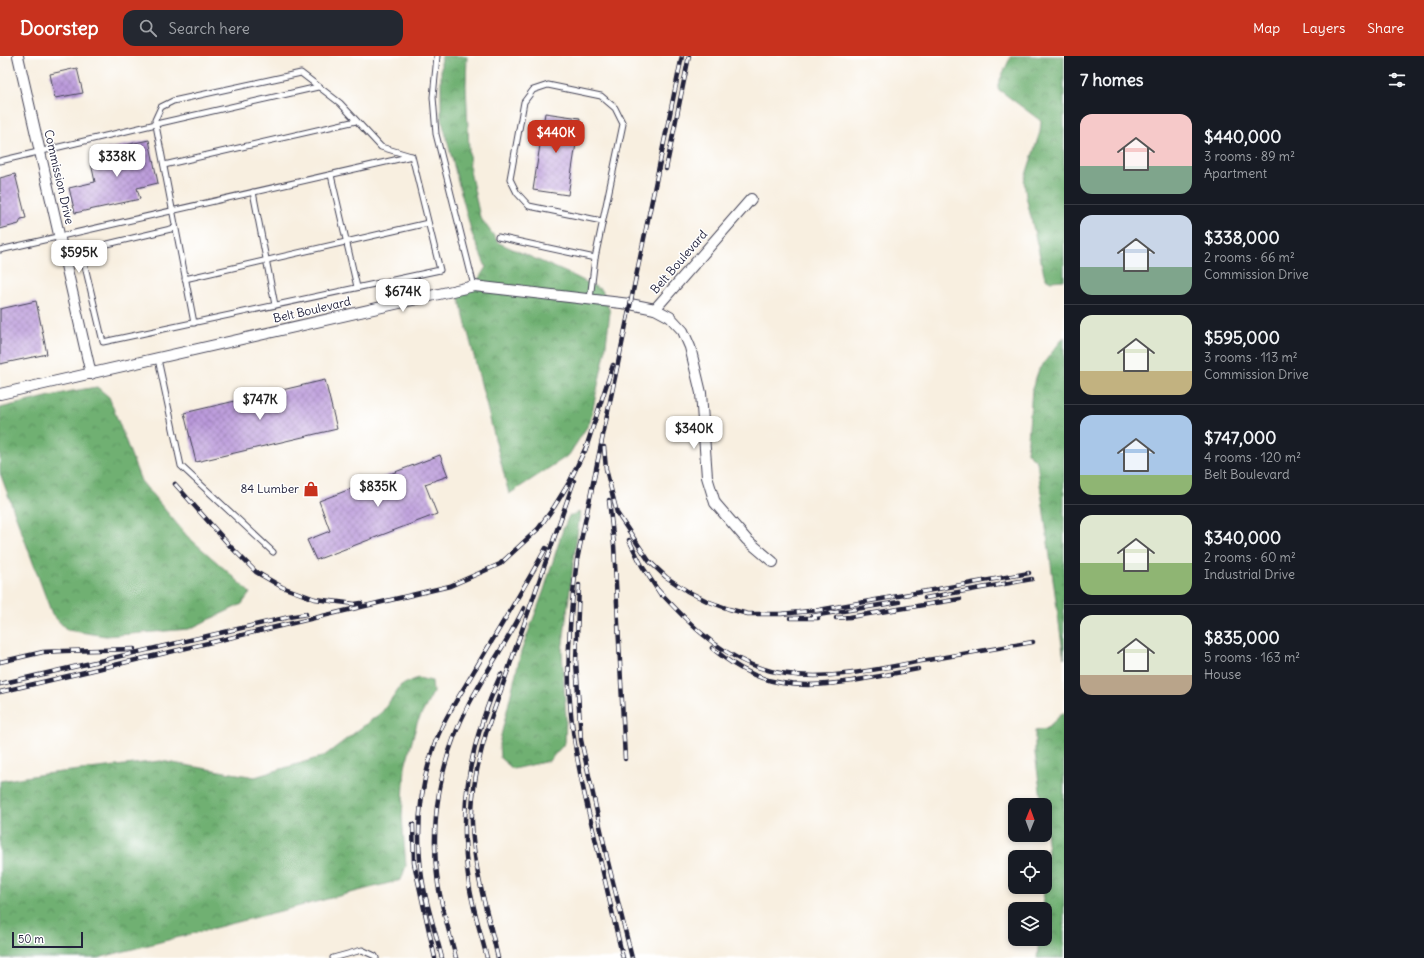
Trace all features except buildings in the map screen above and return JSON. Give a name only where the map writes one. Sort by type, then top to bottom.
[{"type":"street","name":"Commission Drive","points":[[18,56],[91,374]]},
{"type":"street","name":"Belt Boulevard","points":[[0,394],[474,286],[630,304],[656,309],[751,199]]},
{"type":"street","points":[[656,309],[670,317],[683,331],[690,346],[701,393],[707,477],[715,503],[747,540],[773,562]]},
{"type":"lane","points":[[437,56],[433,97],[436,134],[474,286]]},
{"type":"lane","points":[[194,322],[155,120],[161,107],[174,101],[300,73],[340,103],[381,148],[412,156]]},
{"type":"lane","points":[[590,299],[595,258],[623,124],[615,108],[601,96],[548,84],[533,90],[524,102],[510,179],[517,193],[529,206],[602,221]]},
{"type":"lane","points":[[0,161],[318,87]]},
{"type":"lane","points":[[164,166],[356,120]]},
{"type":"lane","points":[[0,250],[412,156]]},
{"type":"lane","points":[[175,228],[95,247],[86,252],[83,258],[103,342],[440,270],[412,156]]},
{"type":"lane","points":[[331,175],[357,288]]},
{"type":"lane","points":[[253,192],[274,305]]},
{"type":"lane","points":[[185,279],[428,223]]},
{"type":"lane","points":[[498,237],[595,258]]},
{"type":"lane","points":[[158,359],[181,466],[273,552]]},
{"type":"lane","points":[[333,958],[362,950],[375,956],[376,958]]},
{"type":"green space","points":[[442,56],[467,56],[466,85],[470,171],[480,217],[499,243],[602,290],[610,312],[605,353],[590,422],[569,455],[509,494],[457,289],[474,286],[486,267],[472,234],[441,117]]},
{"type":"green space","points":[[1011,56],[1064,56],[1064,280],[1051,281],[1045,278],[1026,196],[1024,181],[1040,132],[1041,121],[998,89],[998,84]]},
{"type":"green space","points":[[1064,337],[1064,659],[1037,462],[1027,452],[1032,389],[1039,369]]},
{"type":"green space","points":[[97,387],[109,397],[141,481],[187,536],[250,593],[242,604],[189,629],[106,636],[67,630],[52,614],[0,473],[0,408],[72,391]]},
{"type":"green space","points":[[580,512],[562,651],[566,717],[565,743],[549,761],[513,769],[500,758],[499,744],[521,652],[544,590],[563,529],[569,516]]},
{"type":"green space","points":[[418,678],[432,681],[433,693],[417,723],[405,767],[402,817],[406,866],[401,880],[98,958],[0,958],[0,781],[44,774],[161,761],[255,777],[324,756],[382,712],[401,685]]},
{"type":"green space","points":[[1064,712],[1064,958],[1037,958],[1038,946],[1052,946],[1052,902],[1043,902],[1044,894],[1052,894],[1052,850],[1048,850],[1047,842],[1052,842],[1052,798],[1041,798],[1035,753],[1035,731],[1046,729]]},
{"type":"railway","points":[[623,958],[586,802],[576,752],[571,719],[569,684],[570,631],[577,560],[682,56]]},
{"type":"railway","points":[[666,169],[689,56]]},
{"type":"railway","points":[[585,451],[613,365]]},
{"type":"railway","points":[[0,692],[450,586],[500,564],[538,529],[570,481],[587,445]]},
{"type":"railway","points":[[604,447],[606,469],[617,513],[649,561],[666,577],[687,591],[707,601],[729,609],[748,614],[781,614],[819,610],[1029,573]]},
{"type":"railway","points":[[498,958],[475,857],[472,811],[476,777],[486,733],[574,481]]},
{"type":"railway","points":[[175,484],[231,547],[256,572],[282,587],[315,599],[355,604],[361,603]]},
{"type":"railway","points":[[609,500],[614,545],[625,759]]},
{"type":"railway","points":[[629,540],[642,566],[661,595]]},
{"type":"railway","points":[[442,958],[421,872],[419,832],[425,776],[433,749],[446,719],[546,548]]},
{"type":"railway","points":[[925,598],[1032,579]]},
{"type":"railway","points":[[579,585],[576,661],[581,740],[608,862],[632,958]]},
{"type":"railway","points":[[658,590],[690,623],[725,651],[752,665],[793,675],[813,676],[855,673],[1033,642]]},
{"type":"railway","points":[[836,618],[960,599]]},
{"type":"railway","points":[[812,616],[899,602]]},
{"type":"railway","points":[[456,958],[438,884],[435,837],[439,791],[444,769],[459,725],[469,704],[524,608]]},
{"type":"railway","points":[[0,684],[306,614]]},
{"type":"railway","points":[[790,618],[818,618]]},
{"type":"railway","points":[[712,648],[728,660],[754,675],[772,681],[799,685],[816,685],[850,681],[918,669]]},
{"type":"railway","points":[[0,662],[43,652],[134,649]]},
{"type":"railway","points":[[487,958],[469,884],[466,856],[466,803],[474,751],[490,700],[501,674]]},
{"type":"railway","points":[[413,824],[414,863],[435,958]]},
{"type":"place","name":"84 Lumber","points":[[311,489]]}]
